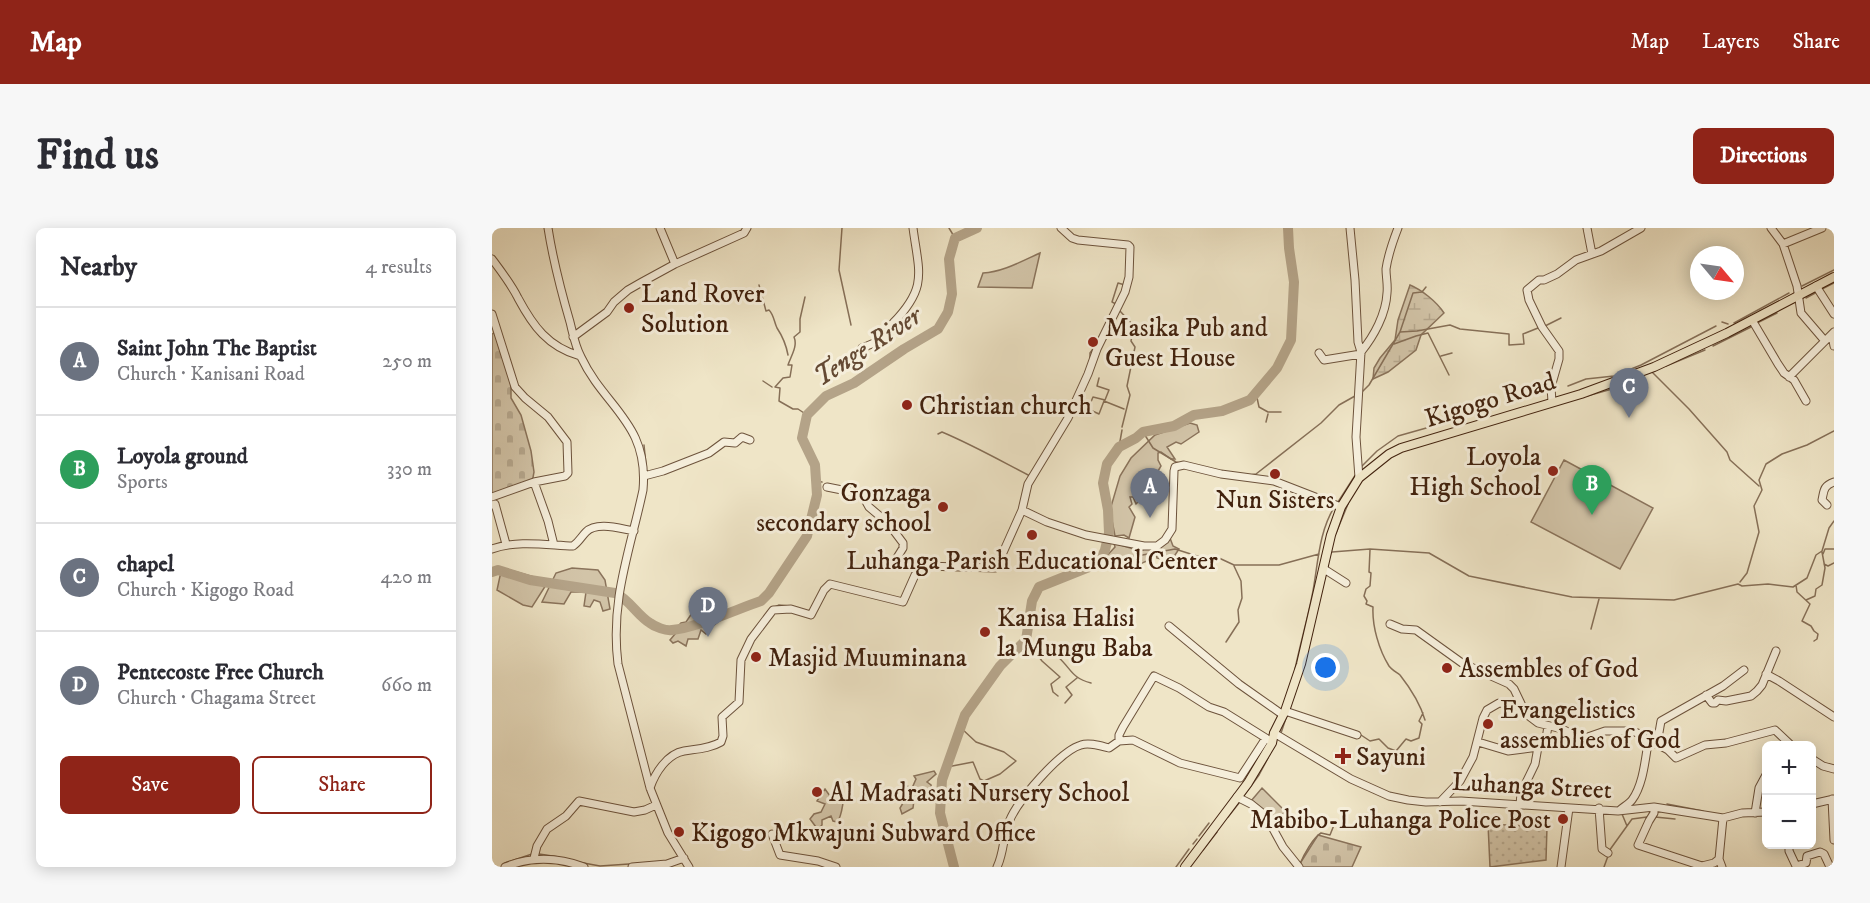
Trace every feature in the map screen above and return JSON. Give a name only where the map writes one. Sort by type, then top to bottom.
[{"type":"main road","name":"Kigogo Road","points":[[1185,867],[1237,797],[1284,713],[1301,664],[1331,534],[1341,507],[1359,478],[1389,454],[1401,448],[1581,394],[1654,367],[1834,278]]},
{"type":"street","points":[[548,228],[556,273],[580,356],[588,371],[631,428],[642,453],[644,476],[634,531],[616,606],[615,632],[618,664],[650,788],[668,833],[689,867]]},
{"type":"street","points":[[660,228],[675,264]]},
{"type":"street","points":[[862,348],[885,336],[892,323],[902,314],[915,295],[920,274],[913,228]]},
{"type":"street","points":[[827,487],[847,491],[864,498],[869,507],[888,523],[903,543],[903,548],[894,564],[996,567],[1022,510],[1028,484],[1068,418],[1097,348],[1125,292],[1129,277],[1130,247],[1128,244],[1078,240],[1072,238],[1061,228]]},
{"type":"street","points":[[1350,228],[1358,342],[1361,353],[1356,437],[1359,478]]},
{"type":"street","points":[[1319,353],[1323,360],[1361,353],[1367,345],[1380,322],[1384,309],[1387,293],[1386,272],[1398,228]]},
{"type":"street","points":[[1587,228],[1592,254]]},
{"type":"street","points":[[1552,402],[1551,387],[1559,351],[1542,327],[1529,300],[1527,290],[1539,280],[1544,280],[1576,260],[1641,228]]},
{"type":"street","points":[[1771,228],[1783,244],[1801,313],[1825,341]]},
{"type":"street","points":[[1783,244],[1822,228]]},
{"type":"street","points":[[573,337],[607,312],[614,302],[628,290],[675,264],[736,237],[746,229]]},
{"type":"street","points":[[492,259],[518,297],[528,318],[540,332],[567,352],[580,356]]},
{"type":"street","points":[[1816,286],[1834,314]]},
{"type":"street","points":[[492,314],[515,387],[548,417],[567,442],[568,472],[565,476],[534,482],[492,497]]},
{"type":"street","points":[[1752,320],[1778,364],[1796,382],[1806,401]]},
{"type":"street","points":[[1789,377],[1833,334]]},
{"type":"street","points":[[1833,334],[1834,346]]},
{"type":"street","points":[[644,476],[709,453],[724,442],[735,443],[742,437],[750,440]]},
{"type":"street","points":[[1022,510],[1047,522],[1101,538],[1151,547],[1161,545],[1172,529],[1174,471],[1179,465],[1274,482],[1341,507]]},
{"type":"street","points":[[534,482],[554,545]]},
{"type":"street","points":[[1827,505],[1822,500],[1822,492],[1827,484],[1834,482]]},
{"type":"street","points":[[492,505],[495,504],[506,544]]},
{"type":"street","points":[[492,549],[506,544],[573,546],[578,543],[586,531],[594,528],[613,527],[634,531]]},
{"type":"street","points":[[650,788],[661,768],[675,754],[711,747],[721,742],[723,717],[739,702],[741,660],[751,639],[773,610],[791,609],[811,615],[824,590],[830,584],[903,602],[915,575],[923,566]]},
{"type":"street","points":[[1324,569],[1346,583]]},
{"type":"street","points":[[1390,624],[1402,629],[1416,630],[1450,652],[1462,663],[1515,689],[1520,704],[1531,719],[1582,739],[1605,731],[1632,731],[1640,734],[1648,743],[1657,744],[1668,750],[1676,758],[1705,745],[1726,743],[1775,730],[1787,741]]},
{"type":"street","points":[[1169,626],[1239,684],[1284,713],[1357,735]]},
{"type":"street","points":[[1706,695],[1712,703],[1718,700],[1726,701],[1751,696],[1762,685],[1776,651]]},
{"type":"street","points":[[1657,744],[1661,721],[1735,678],[1744,670]]},
{"type":"street","points":[[1766,674],[1834,717]]},
{"type":"street","points":[[1119,741],[1123,727],[1154,675],[1179,687],[1209,707],[1224,712],[1269,740]]},
{"type":"street","points":[[1440,802],[1460,781],[1473,757],[1483,717],[1490,707],[1498,704],[1520,704]]},
{"type":"street","points":[[1520,805],[1521,793],[1535,764],[1538,747],[1546,739],[1548,726]]},
{"type":"street","name":"Luhanga Street","points":[[1274,733],[1352,779],[1389,796],[1417,801],[1461,801],[1618,811],[1654,807],[1723,818],[1742,813],[1762,812]]},
{"type":"street","points":[[997,867],[1009,822],[1016,808],[1064,753],[1082,744],[1109,748],[1119,741],[1133,740],[1180,763],[1244,781]]},
{"type":"street","points":[[1478,742],[1508,751],[1538,747]]},
{"type":"street","points":[[1618,811],[1631,801],[1645,766],[1648,743]]},
{"type":"street","points":[[1816,762],[1834,769]]},
{"type":"street","points":[[1755,813],[1759,788],[1762,783]]},
{"type":"street","points":[[1237,797],[1251,804],[1266,816],[1283,847],[1299,867]]},
{"type":"street","points":[[1816,803],[1833,799],[1834,840]]},
{"type":"street","points":[[530,862],[547,829],[566,816],[579,801],[634,812],[656,805]]},
{"type":"street","points":[[1654,807],[1654,813],[1638,845],[1684,862],[1702,866],[1714,863],[1719,858]]},
{"type":"street","points":[[1561,867],[1569,808]]},
{"type":"street","points":[[1599,808],[1602,849],[1608,853]]},
{"type":"street","points":[[1722,867],[1719,858],[1723,818]]},
{"type":"street","points":[[772,834],[780,855],[836,867]]},
{"type":"street","points":[[1789,849],[1796,866],[1806,863],[1807,856],[1816,852],[1824,854],[1832,866]]},
{"type":"street","points":[[632,867],[667,864],[684,858]]},
{"type":"street","points":[[505,867],[555,859],[584,867]]},
{"type":"green space","points":[[1040,253],[1032,288],[978,287],[983,273],[1005,268]]},
{"type":"green space","points":[[1410,285],[1429,297],[1444,313],[1421,335],[1416,350],[1388,372],[1373,379],[1374,368],[1395,340],[1398,320]]},
{"type":"green space","points":[[496,332],[511,383],[511,398],[521,415],[534,472],[532,483],[492,497],[492,334]]},
{"type":"green space","points":[[1190,423],[1197,425],[1199,432],[1181,444],[1176,442],[1167,447],[1175,459],[1161,452],[1158,453],[1161,466],[1158,471],[1164,475],[1162,479],[1155,478],[1143,488],[1138,487],[1136,483],[1135,492],[1142,494],[1142,498],[1136,504],[1133,497],[1130,497],[1132,504],[1129,507],[1135,517],[1129,538],[1124,535],[1115,536],[1110,510],[1120,476],[1131,458],[1155,435]]},
{"type":"green space","points":[[1564,460],[1653,508],[1620,569],[1531,522]]},
{"type":"green space","points":[[1170,538],[1173,546],[1179,549],[1175,555],[1178,559],[1172,563],[1163,563],[1162,559],[1153,554],[1147,561],[1140,564],[1137,562],[1131,568],[1120,571],[1108,568],[1109,565],[1102,561],[1115,547],[1114,543],[1140,551],[1143,550],[1143,545],[1148,548]]},
{"type":"green space","points":[[572,568],[598,570],[605,580],[610,609],[603,611],[600,602],[594,600],[590,607],[584,606],[586,592],[571,592],[564,604],[542,602],[556,573]]},
{"type":"green space","points":[[506,569],[534,577],[546,585],[532,607],[523,605],[497,590],[500,576]]},
{"type":"green space","points":[[692,613],[707,617],[715,615],[719,621],[706,634],[701,630],[698,639],[688,639],[686,646],[678,641],[673,643],[670,640],[675,634],[674,631],[681,623],[686,622]]},
{"type":"green space","points":[[934,771],[936,774],[927,782],[931,785],[932,793],[924,793],[918,797],[914,800],[913,808],[902,814],[900,808],[906,798],[904,785],[912,788],[916,779],[914,776]]},
{"type":"green space","points":[[1262,788],[1284,810],[1284,813],[1273,824],[1251,801]]},
{"type":"green space","points":[[825,789],[829,798],[843,803],[837,822],[833,821],[831,816],[822,820],[819,828],[810,819],[814,814],[821,812],[825,804],[817,801]]},
{"type":"green space","points":[[1488,824],[1547,827],[1546,860],[1490,867]]},
{"type":"green space","points":[[1318,835],[1361,847],[1352,867],[1301,867],[1299,865]]},
{"type":"waterway","points":[[842,228],[839,270],[851,325]]},
{"type":"waterway","points":[[949,228],[955,238]]},
{"type":"waterway","name":"Tenge River","points":[[492,572],[498,570],[530,580],[615,593],[625,599],[650,623],[667,630],[693,626],[761,601],[769,593],[807,536],[817,495],[815,465],[802,438],[807,415],[826,396],[854,383],[938,329],[948,312],[952,294],[949,259],[955,238],[977,228]]},
{"type":"waterway","points":[[954,867],[940,813],[942,780],[965,715],[1000,666],[1026,640],[1032,601],[1039,587],[1099,563],[1109,533],[1103,483],[1107,464],[1119,447],[1143,432],[1174,426],[1194,415],[1222,411],[1250,400],[1277,368],[1291,340],[1294,282],[1288,228]]},
{"type":"waterway","points":[[1802,286],[1834,270]]},
{"type":"waterway","points":[[1116,304],[1112,302],[1118,283],[1125,285]]},
{"type":"waterway","points":[[1822,289],[1834,283]]},
{"type":"waterway","points":[[759,285],[766,311],[769,310],[772,314],[788,355]]},
{"type":"waterway","points":[[1362,392],[1369,385],[1400,332],[1413,293],[1422,292],[1426,287]]},
{"type":"waterway","points":[[1806,298],[1817,292]]},
{"type":"waterway","points":[[1734,323],[1789,293]]},
{"type":"waterway","points":[[805,297],[800,319],[800,332],[794,337],[795,347],[788,365],[792,365],[790,377],[783,378],[775,387],[780,388],[779,401],[807,415]]},
{"type":"waterway","points":[[1119,310],[1134,326],[1131,341],[1135,347],[1127,386],[1130,395],[1122,427]]},
{"type":"waterway","points":[[1757,323],[1777,313]]},
{"type":"waterway","points":[[1545,326],[1561,318]]},
{"type":"waterway","points":[[1722,322],[1728,324]]},
{"type":"waterway","points":[[1400,332],[1450,325],[1460,329],[1509,334],[1509,345],[1524,344],[1523,334],[1538,328]]},
{"type":"waterway","points":[[1568,386],[1586,379],[1614,376],[1641,365],[1716,326]]},
{"type":"waterway","points":[[1713,346],[1751,327]]},
{"type":"waterway","points":[[1394,344],[1428,333],[1449,375]]},
{"type":"waterway","points":[[1090,361],[1090,353],[1093,349]]},
{"type":"waterway","points":[[1666,366],[1705,350]]},
{"type":"waterway","points":[[1441,356],[1452,353]]},
{"type":"waterway","points":[[1651,371],[1689,409],[1727,452],[1730,460],[1759,486]]},
{"type":"waterway","points":[[1099,378],[1097,386],[1109,390],[1105,400],[1093,397],[1088,409],[1099,414],[1104,401],[1124,409]]},
{"type":"waterway","points":[[763,381],[772,387]]},
{"type":"waterway","points":[[1587,396],[1612,389]]},
{"type":"waterway","points":[[1256,393],[1259,407],[1268,412],[1281,412]]},
{"type":"waterway","points":[[1250,475],[1256,474],[1321,423],[1339,405],[1355,396]]},
{"type":"waterway","points":[[1361,467],[1377,451],[1398,436],[1497,408]]},
{"type":"waterway","points":[[1080,414],[1081,411],[1085,413],[1087,409]]},
{"type":"waterway","points":[[1266,422],[1268,414]]},
{"type":"waterway","points":[[1119,447],[1122,430]]},
{"type":"waterway","points":[[1740,582],[1747,573],[1759,532],[1754,506],[1762,490],[1759,480],[1766,464],[1782,454],[1807,445],[1834,431]]},
{"type":"waterway","points":[[938,434],[942,432],[953,437],[1030,476]]},
{"type":"waterway","points":[[1143,432],[1153,448],[1180,463]]},
{"type":"waterway","points":[[644,445],[646,465]]},
{"type":"waterway","points":[[1338,502],[1356,474]]},
{"type":"waterway","name":"Tenge River","points":[[817,481],[822,482]]},
{"type":"waterway","points":[[1336,533],[1348,504]]},
{"type":"waterway","points":[[1295,669],[1312,596],[1319,550],[1325,527],[1335,506]]},
{"type":"waterway","points":[[1332,552],[1370,549],[1429,553],[1469,576],[1572,597],[1674,600],[1738,584],[1793,587],[1807,578],[1816,555],[1822,551],[1829,528],[1834,521]]},
{"type":"waterway","points":[[1099,563],[1175,549],[1197,556],[1219,558],[1234,565],[1279,565],[1319,554]]},
{"type":"waterway","points":[[1823,554],[1825,549],[1834,549]]},
{"type":"waterway","points":[[1370,550],[1370,586],[1366,589],[1364,596],[1366,604],[1373,607],[1379,645],[1389,666],[1400,675],[1411,691],[1425,720]]},
{"type":"waterway","points":[[1806,600],[1815,596],[1816,589],[1822,585],[1825,568],[1822,552]]},
{"type":"waterway","points":[[1824,564],[1828,566],[1834,563]]},
{"type":"waterway","points":[[1226,642],[1239,622],[1238,610],[1242,598],[1241,581],[1234,566]]},
{"type":"waterway","points":[[1796,585],[1797,592],[1810,604],[1802,621],[1818,634],[1814,641]]},
{"type":"waterway","points":[[1591,629],[1599,599]]},
{"type":"waterway","points":[[775,607],[790,606]]},
{"type":"waterway","points":[[1026,640],[1042,661],[1060,677],[1051,684],[1053,692],[1058,696]]},
{"type":"waterway","points":[[1036,651],[1056,655],[1075,675],[1091,683]]},
{"type":"waterway","points":[[1065,703],[1072,695],[1066,687],[1077,678]]},
{"type":"waterway","points":[[1361,735],[1370,741],[1379,739],[1388,748],[1396,751],[1406,739],[1411,741],[1419,738],[1422,724],[1419,721],[1423,713]]},
{"type":"waterway","points":[[1281,733],[1286,718]]},
{"type":"waterway","points":[[947,767],[973,762],[980,779],[984,781],[1000,774],[1016,761],[1004,752],[976,742],[961,728]]},
{"type":"waterway","points":[[1243,797],[1268,758]]},
{"type":"waterway","points":[[1228,817],[1239,803]]},
{"type":"waterway","points":[[1667,804],[1703,811]]},
{"type":"waterway","points":[[1622,814],[1627,826]]},
{"type":"waterway","points":[[1609,851],[1632,819],[1647,817]]},
{"type":"waterway","points":[[1655,817],[1675,819]]},
{"type":"waterway","points":[[1199,836],[1209,823]]},
{"type":"waterway","points":[[1300,864],[1315,839],[1321,833],[1330,835],[1334,825]]},
{"type":"waterway","points":[[1203,850],[1217,832]]},
{"type":"waterway","points":[[1193,844],[1197,839]]},
{"type":"waterway","points":[[1176,867],[1189,849]]},
{"type":"waterway","points":[[505,863],[532,854]]},
{"type":"waterway","points":[[539,854],[559,857]]},
{"type":"waterway","points":[[1604,867],[1608,856]]},
{"type":"waterway","points":[[578,862],[600,866],[629,864]]},
{"type":"place","name":"Land Rover Solution","points":[[629,308]]},
{"type":"place","name":"Masika Pub and Guest House","points":[[1093,342]]},
{"type":"place","name":"Christian church","points":[[907,405]]},
{"type":"place","name":"chapel","points":[[1629,418]]},
{"type":"place","name":"Loyola High School","points":[[1553,471]]},
{"type":"place","name":"Nun Sisters","points":[[1275,474]]},
{"type":"place","name":"Gonzaga secondary school","points":[[943,507]]},
{"type":"place","name":"Loyola ground","points":[[1592,515]]},
{"type":"place","name":"Saint John The Baptist","points":[[1150,518]]},
{"type":"place","name":"Luhanga Parish Educational Center","points":[[1032,535]]},
{"type":"place","name":"Kanisa Halisi la Mungu Baba","points":[[985,632]]},
{"type":"place","name":"Pentecoste Free Church","points":[[708,637]]},
{"type":"place","name":"Masjid Muuminana","points":[[756,657]]},
{"type":"place","name":"Assembles of God","points":[[1447,668]]},
{"type":"place","name":"Evangelistics assemblies of God","points":[[1488,724]]},
{"type":"place","name":"Sayuni","points":[[1343,756]]},
{"type":"place","name":"Al Madrasati Nursery School","points":[[817,792]]},
{"type":"place","name":"Mabibo-Luhanga Police Post","points":[[1563,819]]},
{"type":"place","name":"Kigogo Mkwajuni Subward Office","points":[[679,832]]}]
